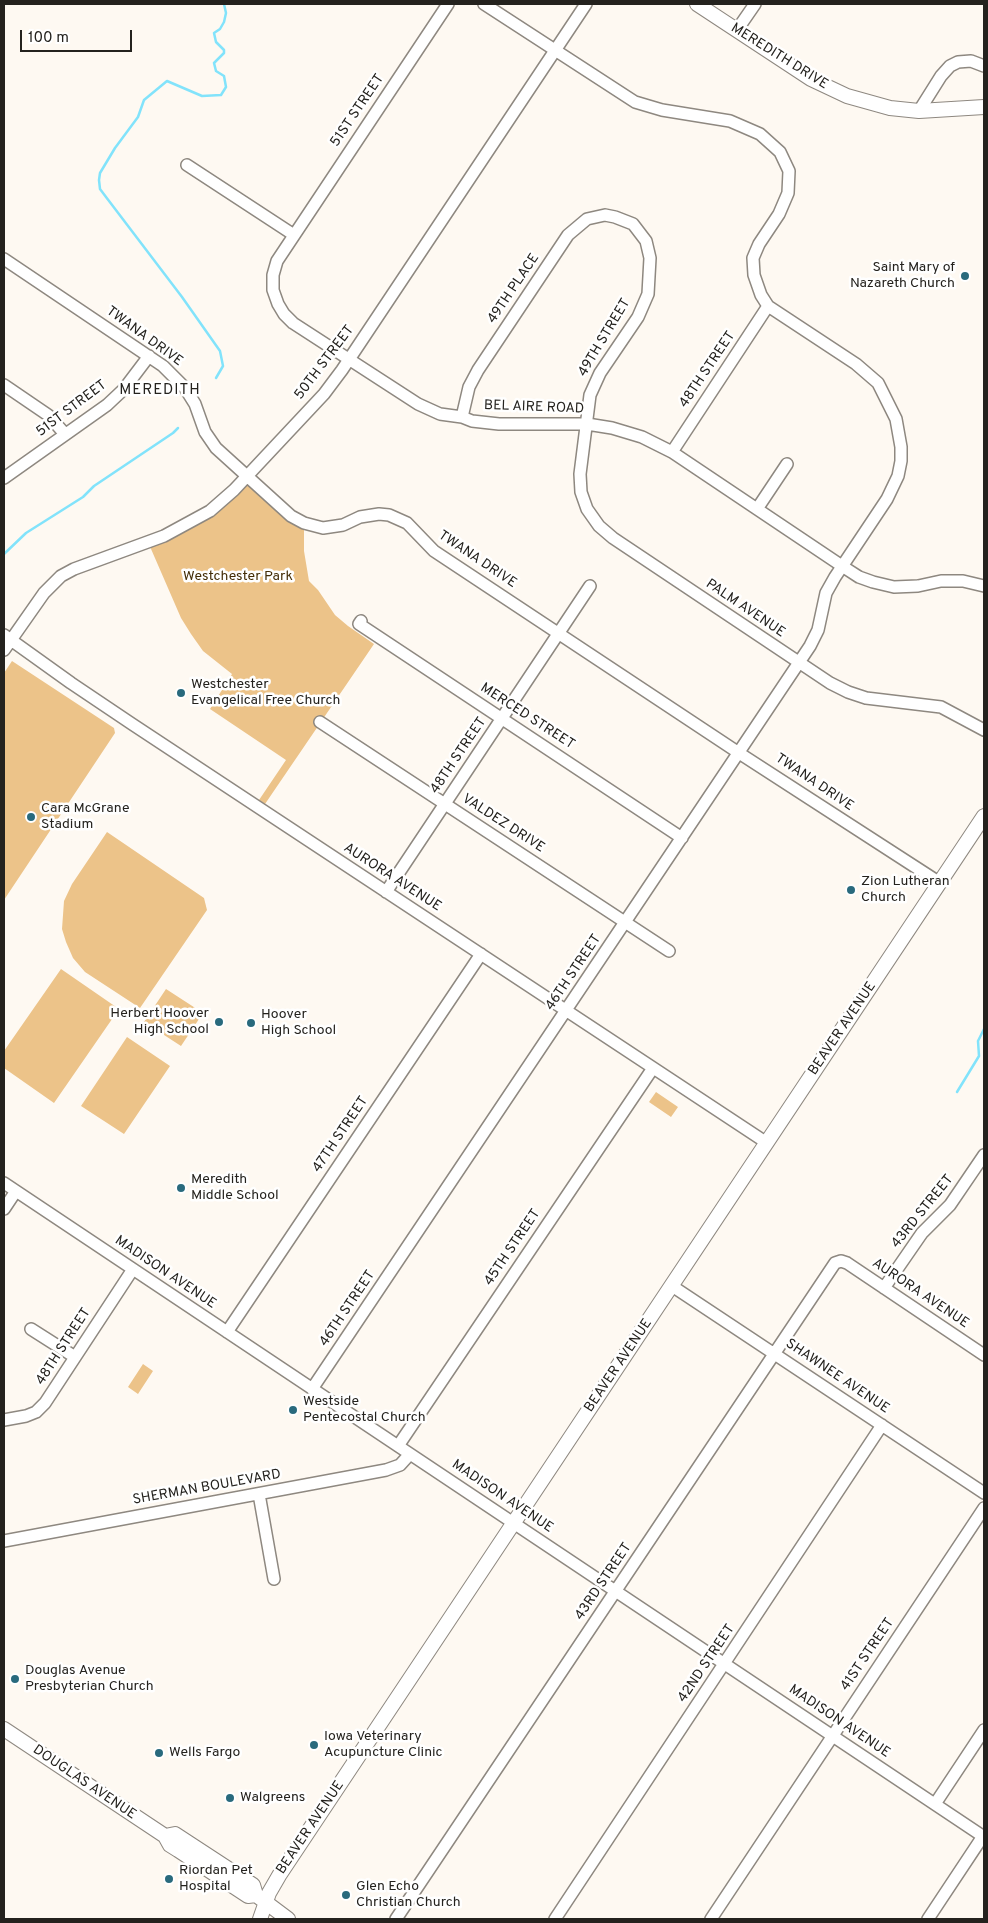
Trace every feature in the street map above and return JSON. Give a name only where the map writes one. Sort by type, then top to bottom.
[{"type":"main road","name":"MEREDITH DRIVE","points":[[697,4],[812,79],[838,93],[876,105],[919,111],[984,107]]},
{"type":"main road","name":"BEAVER AVENUE","points":[[260,1919],[260,1900],[280,1874],[984,816]]},
{"type":"main road","name":"DOUGLAS AVENUE","points":[[4,1729],[165,1836],[170,1845],[248,1896],[260,1900],[288,1919]]},
{"type":"street","name":"51ST STREET","points":[[294,235],[448,4]]},
{"type":"street","points":[[484,4],[635,102],[662,110],[730,120],[760,134],[780,152],[789,171],[788,193],[779,214],[759,244],[753,258],[756,281],[761,295],[768,306]]},
{"type":"street","name":"50TH STREET","points":[[4,650],[7,638],[50,586],[61,576],[74,569],[164,536],[190,523],[223,502],[324,394],[350,359],[586,4]]},
{"type":"street","points":[[737,30],[755,4]]},
{"type":"street","points":[[919,111],[941,76],[950,66],[972,61],[984,66]]},
{"type":"street","points":[[187,165],[294,235]]},
{"type":"street","name":"49TH PLACE","points":[[462,417],[469,387],[478,370],[568,235],[587,219],[605,215],[623,220]]},
{"type":"street","name":"49TH STREET","points":[[587,424],[590,395],[594,383],[638,316],[648,294],[650,258],[646,241],[633,224],[623,220]]},
{"type":"street","name":"BEL AIRE ROAD","points":[[294,235],[277,261],[273,275],[273,290],[278,304],[293,323],[418,404],[440,414],[462,417],[472,421],[499,424],[587,424],[612,428],[642,437],[672,452],[859,577],[894,587],[918,586],[941,581],[963,581],[984,586]]},
{"type":"street","name":"TWANA DRIVE","points":[[4,259],[164,366],[179,380],[194,404],[205,432],[216,448],[291,516],[312,526],[332,528],[369,515],[389,515],[399,518],[414,530],[434,551],[739,753],[940,883]]},
{"type":"street","name":"48TH STREET","points":[[672,452],[768,306]]},
{"type":"street","name":"46TH STREET","points":[[312,1389],[567,1011],[798,663],[818,630],[826,593],[887,500],[898,476],[901,447],[896,419],[878,383],[856,364],[768,306]]},
{"type":"street","name":"51ST STREET","points":[[4,478],[107,405],[124,388],[149,356]]},
{"type":"street","points":[[4,384],[48,415],[65,434]]},
{"type":"street","name":"PALM AVENUE","points":[[587,424],[580,474],[581,492],[586,509],[599,526],[613,538],[798,663],[848,692],[866,698],[941,707],[984,730]]},
{"type":"street","points":[[757,509],[787,464]]},
{"type":"street","name":"48TH STREET","points":[[386,892],[590,586]]},
{"type":"street","name":"MERCED STREET","points":[[361,620],[359,624],[682,838]]},
{"type":"street","name":"AURORA AVENUE","points":[[7,638],[88,695],[767,1143]]},
{"type":"street","name":"VALDEZ DRIVE","points":[[320,722],[669,951]]},
{"type":"street","name":"47TH STREET","points":[[227,1332],[481,954]]},
{"type":"street","name":"45TH STREET","points":[[398,1446],[653,1068]]},
{"type":"street","name":"43RD STREET","points":[[884,1288],[922,1233],[950,1205],[984,1154]]},
{"type":"street","name":"MADISON AVENUE","points":[[4,1183],[984,1837]]},
{"type":"street","points":[[4,1209],[16,1191]]},
{"type":"street","name":"AURORA AVENUE","points":[[839,1262],[847,1263],[982,1350]]},
{"type":"street","name":"43RD STREET","points":[[396,1919],[830,1269],[835,1263],[839,1262]]},
{"type":"street","name":"48TH STREET","points":[[4,1420],[36,1412],[45,1403],[133,1269]]},
{"type":"street","name":"SHAWNEE AVENUE","points":[[672,1286],[984,1493]]},
{"type":"street","points":[[31,1329],[75,1357]]},
{"type":"street","name":"42ND STREET","points":[[555,1919],[882,1425]]},
{"type":"street","name":"SHERMAN BOULEVARD","points":[[4,1541],[395,1468],[405,1461],[410,1454]]},
{"type":"street","points":[[259,1494],[274,1580]]},
{"type":"street","name":"41ST STREET","points":[[711,1919],[984,1508]]},
{"type":"street","points":[[935,1804],[984,1730]]},
{"type":"street","points":[[928,1919],[984,1837]]},
{"type":"green space","name":"Westchester Park","points":[[247,477],[304,523],[304,551],[309,581],[318,590],[335,615],[374,644],[265,804],[259,800],[286,760],[210,709],[232,674],[203,651],[191,634],[181,618],[148,542],[190,523]]},
{"type":"green space","name":"Cara McGrane Stadium","points":[[12,661],[114,728],[115,733],[4,900],[4,673]]},
{"type":"green space","points":[[107,832],[204,898],[207,910],[140,1008],[85,972],[73,958],[62,929],[64,901],[72,884]]},
{"type":"green space","points":[[61,969],[119,1009],[54,1103],[4,1068],[4,1051]]},
{"type":"green space","points":[[166,989],[203,1013],[181,1046],[144,1022]]},
{"type":"green space","points":[[127,1037],[170,1066],[124,1134],[81,1106]]},
{"type":"green space","points":[[656,1092],[678,1107],[671,1117],[649,1102]]},
{"type":"green space","points":[[143,1364],[153,1371],[138,1394],[128,1387]]},
{"type":"waterway","points":[[216,378],[223,366],[220,351],[182,297],[100,189],[99,180],[100,173],[115,148],[138,117],[144,100],[167,81],[202,96],[221,95],[226,87],[224,76],[216,71],[214,63],[224,53],[224,50],[216,42],[214,33],[220,29],[224,22],[226,13],[224,4]]},
{"type":"waterway","points":[[4,554],[26,533],[83,497],[94,486],[178,428]]},
{"type":"waterway","points":[[957,1092],[979,1056],[978,1041],[984,1029]]},
{"type":"place","name":"Saint Mary of Nazareth Church","points":[[965,276]]},
{"type":"place","name":"Westchester Evangelical Free Church","points":[[181,693]]},
{"type":"place","name":"Cara McGrane Stadium","points":[[31,817]]},
{"type":"place","name":"Zion Lutheran Church","points":[[851,890]]},
{"type":"place","name":"Herbert Hoover High School","points":[[219,1022]]},
{"type":"place","name":"Hoover High School","points":[[251,1023]]},
{"type":"place","name":"Meredith Middle School","points":[[181,1188]]},
{"type":"place","name":"Westside Pentecostal Church","points":[[293,1410]]},
{"type":"place","name":"Douglas Avenue Presbyterian Church","points":[[15,1679]]},
{"type":"place","name":"Iowa Veterinary Acupuncture Clinic","points":[[314,1745]]},
{"type":"place","name":"Wells Fargo","points":[[159,1753]]},
{"type":"place","name":"Walgreens","points":[[230,1798]]},
{"type":"place","name":"Riordan Pet Hospital","points":[[169,1879]]},
{"type":"place","name":"Glen Echo Christian Church","points":[[346,1895]]},
{"type":"district","name":"MEREDITH","points":[[160,391]]}]
